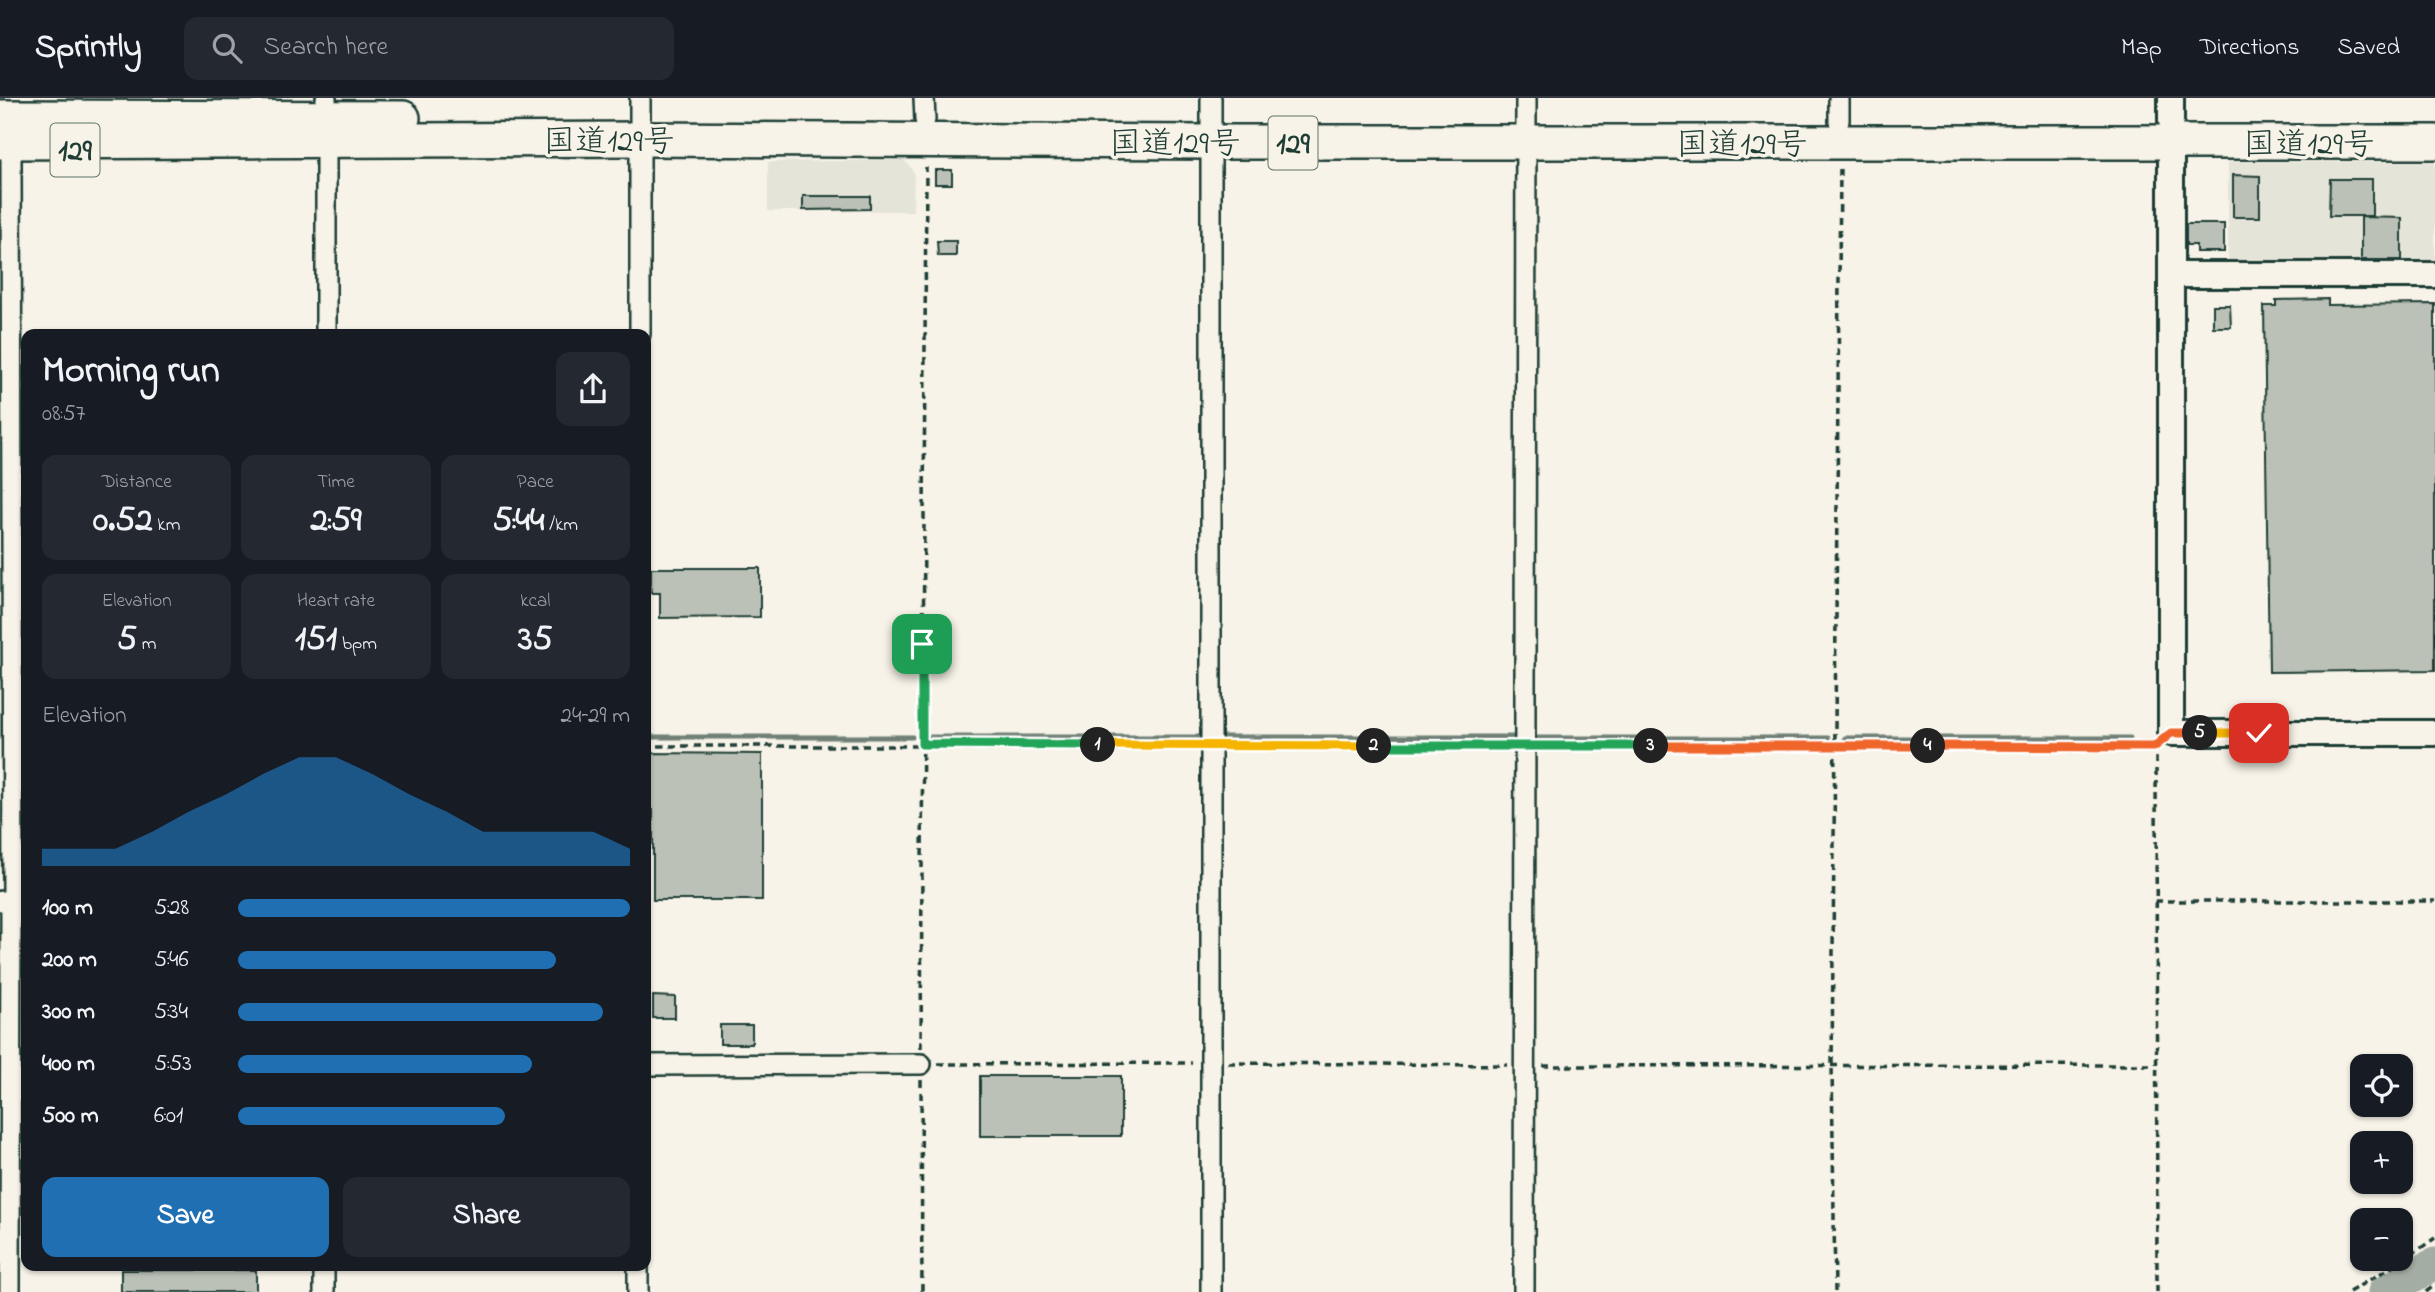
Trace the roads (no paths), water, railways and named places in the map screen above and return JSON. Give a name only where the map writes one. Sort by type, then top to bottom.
[{"type":"highway","name":"国道129号","points":[[6,105],[150,130],[326,119],[640,114],[1839,116],[2171,121],[2435,121]]},
{"type":"highway","name":"国道129号","points":[[2171,121],[2435,142]]},
{"type":"highway","name":"129","points":[[4,152],[150,130]]},
{"type":"street","points":[[640,114],[640,329]]},
{"type":"street","points":[[1210,1292],[1211,115]]},
{"type":"street","points":[[1524,1292],[1526,116]]},
{"type":"street","points":[[326,119],[326,329]]},
{"type":"street","points":[[2171,121],[2163,740],[2435,733]]},
{"type":"street","points":[[4,152],[5,681],[11,736],[13,901],[10,1292]]},
{"type":"street","points":[[2171,275],[2435,275]]},
{"type":"street","points":[[651,1065],[922,1064]]},
{"type":"street","points":[[324,1271],[324,1292]]},
{"type":"street","points":[[638,1271],[638,1292]]},
{"type":"waterway","points":[[3,714],[3,736],[21,736]]},
{"type":"waterway","points":[[651,737],[912,737]]},
{"type":"waterway","points":[[929,737],[1206,737]]},
{"type":"waterway","points":[[1216,737],[1513,737]]},
{"type":"waterway","points":[[1533,738],[1828,738]]},
{"type":"waterway","points":[[1845,738],[2130,738]]},
{"type":"waterway","points":[[2384,1292],[2435,1264]]}]
